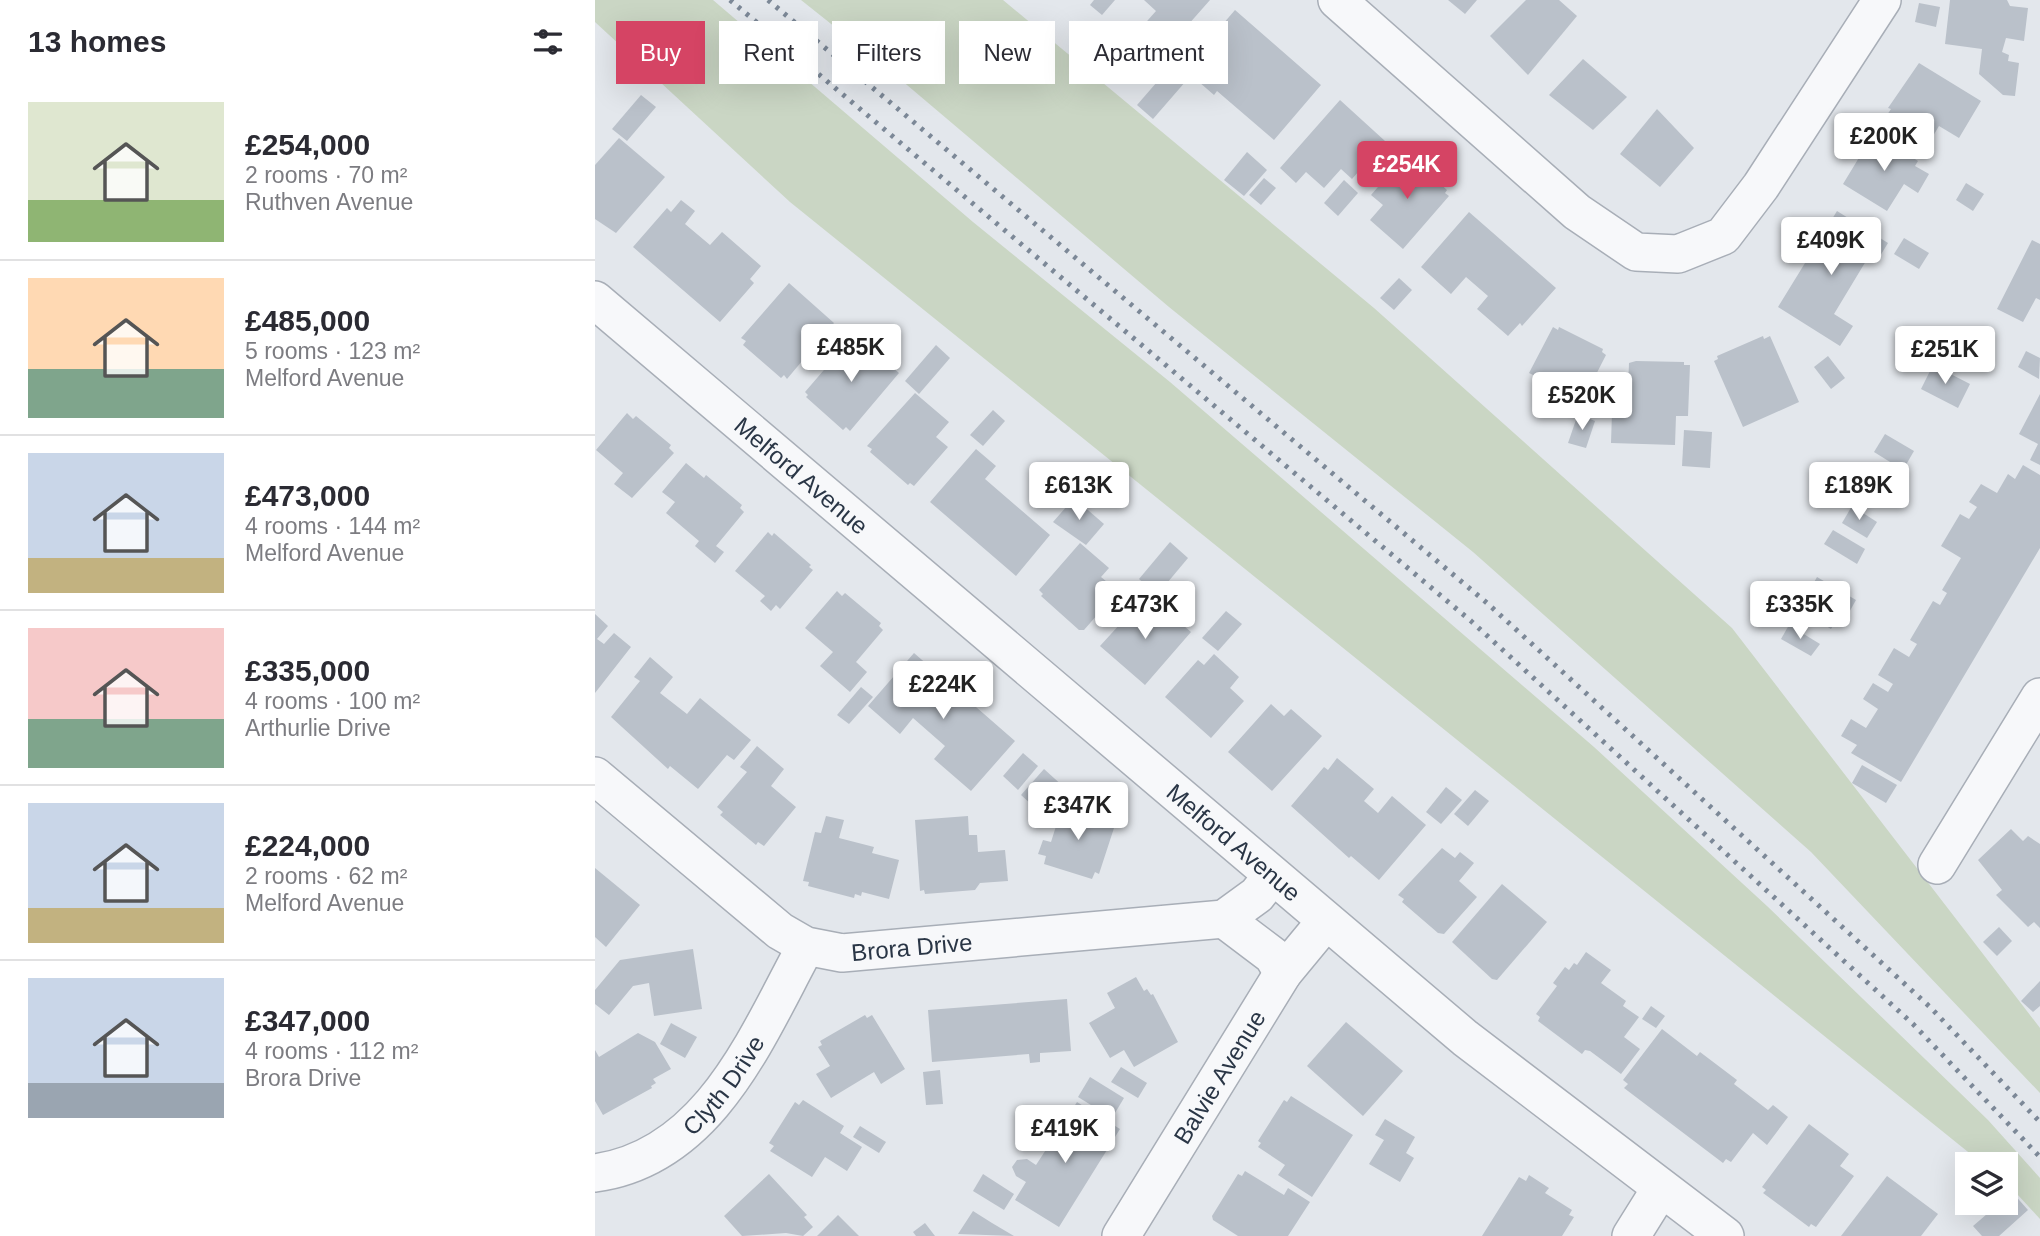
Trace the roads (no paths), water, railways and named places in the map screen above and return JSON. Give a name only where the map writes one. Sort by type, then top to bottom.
[{"type":"street","points":[[1337,0],[1577,212],[1636,252],[1678,254],[1723,236],[1761,186],[1882,0]]},
{"type":"street","name":"Melford Avenue","points":[[595,300],[1465,1038],[1725,1236]]},
{"type":"street","points":[[1937,865],[2036,714]]},
{"type":"street","name":"Brora Drive","points":[[595,776],[781,931],[806,946],[842,953],[890,950],[1224,919]]},
{"type":"street","points":[[1272,876],[1257,895],[1224,919],[1273,956],[1283,973]]},
{"type":"street","name":"Balvie Avenue","points":[[1121,1236],[1283,973],[1326,921]]},
{"type":"street","name":"Clyth Drive","points":[[595,1173],[623,1169],[648,1157],[695,1126],[747,1053],[806,946]]},
{"type":"street","points":[[1631,1236],[1661,1188]]},
{"type":"railway","points":[[730,0],[1471,621],[1913,1024],[2040,1157]]},
{"type":"railway","points":[[768,0],[1487,603],[1930,1007],[2040,1122]]}]
